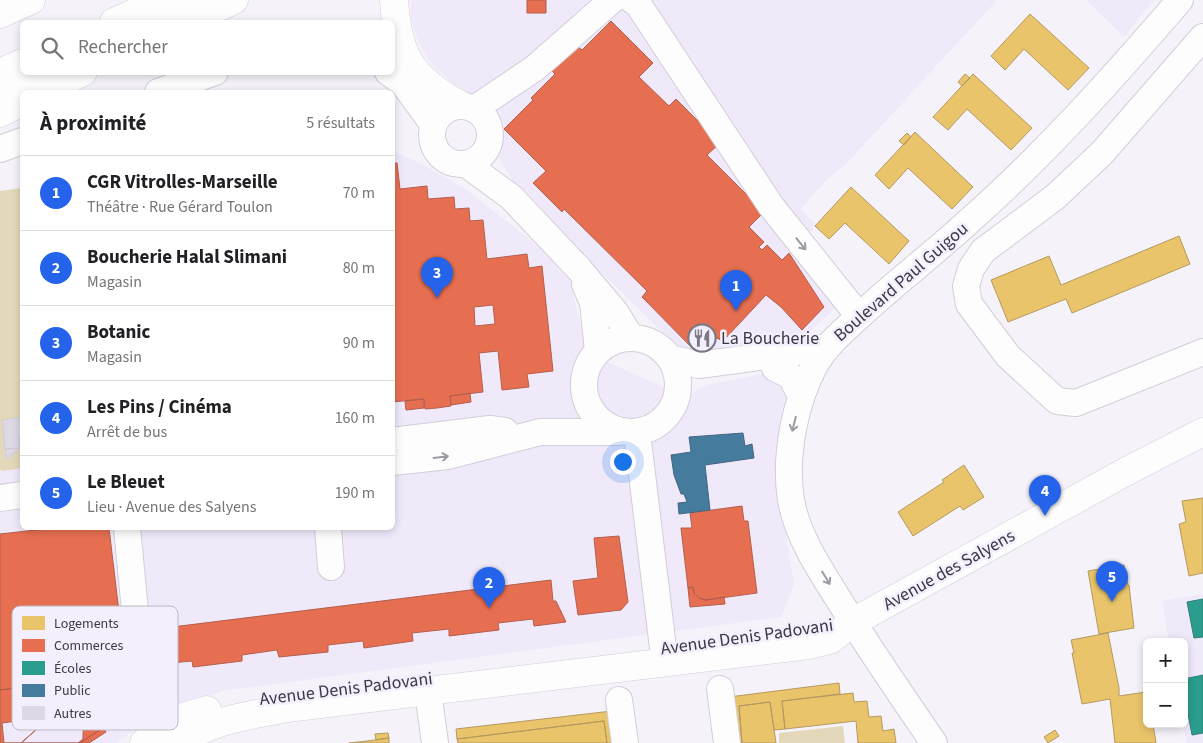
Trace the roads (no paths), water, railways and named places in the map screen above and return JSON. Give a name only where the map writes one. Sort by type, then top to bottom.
[{"type":"main road","points":[[0,14],[31,0]]},
{"type":"main road","points":[[119,20],[164,0]]},
{"type":"main road","points":[[153,20],[193,0]]},
{"type":"main road","points":[[190,20],[234,0]]},
{"type":"main road","points":[[394,0],[396,27],[402,48],[415,72],[475,131]]},
{"type":"main road","points":[[0,74],[20,64]]},
{"type":"main road","points":[[0,95],[40,75]]},
{"type":"main road","points":[[46,90],[77,75]]},
{"type":"main road","points":[[0,113],[20,103]]},
{"type":"main road","name":"Avenue des Salyens","points":[[853,622],[1127,471],[1203,432]]},
{"type":"main road","name":"Avenue Denis Padovani","points":[[178,725],[184,717],[236,703],[807,631],[853,622]]},
{"type":"main road","name":"Avenue Denis Padovani","points":[[169,738],[233,719],[287,708],[809,645],[830,640],[853,622]]},
{"type":"street","points":[[612,0],[535,68],[475,131],[449,162],[435,150],[431,133],[433,124],[444,111],[475,131],[511,197],[579,269],[616,313],[631,338]]},
{"type":"street","points":[[632,0],[638,4],[771,206],[859,316]]},
{"type":"street","name":"Boulevard Paul Guigou","points":[[934,743],[853,622],[806,544],[791,500],[790,441],[801,396],[822,355],[859,316],[968,222],[1058,136],[1120,70],[1180,0]]},
{"type":"street","points":[[1203,36],[1102,153],[1055,197],[983,251],[970,269],[966,286],[969,304],[1008,356],[1057,402],[1076,403],[1203,352]]},
{"type":"street","points":[[164,90],[206,75]]},
{"type":"street","points":[[392,75],[403,83],[433,124]]},
{"type":"street","points":[[0,149],[20,142]]},
{"type":"street","points":[[579,269],[593,303],[598,351]]},
{"type":"street","points":[[395,440],[490,429],[533,433],[628,432],[653,428],[666,418],[674,405],[678,390],[678,378],[670,358],[653,343],[631,338],[614,342],[598,351],[589,363],[584,378],[584,393],[588,406],[596,418],[628,432]]},
{"type":"street","points":[[670,358],[699,365],[822,355]]},
{"type":"street","points":[[678,390],[698,379],[732,372],[775,368],[822,355]]},
{"type":"street","points":[[775,368],[790,376],[801,396]]},
{"type":"street","points":[[395,462],[448,456],[566,422],[575,412],[584,393]]},
{"type":"street","points":[[628,432],[663,648]]},
{"type":"street","points":[[0,498],[20,495]]},
{"type":"street","points":[[127,530],[135,606]]},
{"type":"street","points":[[328,530],[331,567]]},
{"type":"street","points":[[720,689],[727,743]]},
{"type":"street","points":[[428,692],[435,743]]},
{"type":"street","points":[[619,700],[625,743]]},
{"type":"place","name":"Botanic","points":[[437,298]]},
{"type":"place","name":"CGR Vitrolles-Marseille","points":[[736,311]]},
{"type":"place","name":"La Boucherie","points":[[702,338]]},
{"type":"place","name":"Les Pins / Cinéma","points":[[1045,516]]},
{"type":"place","name":"Le Bleuet","points":[[1112,602]]},
{"type":"place","name":"Boucherie Halal Slimani","points":[[489,608]]}]
